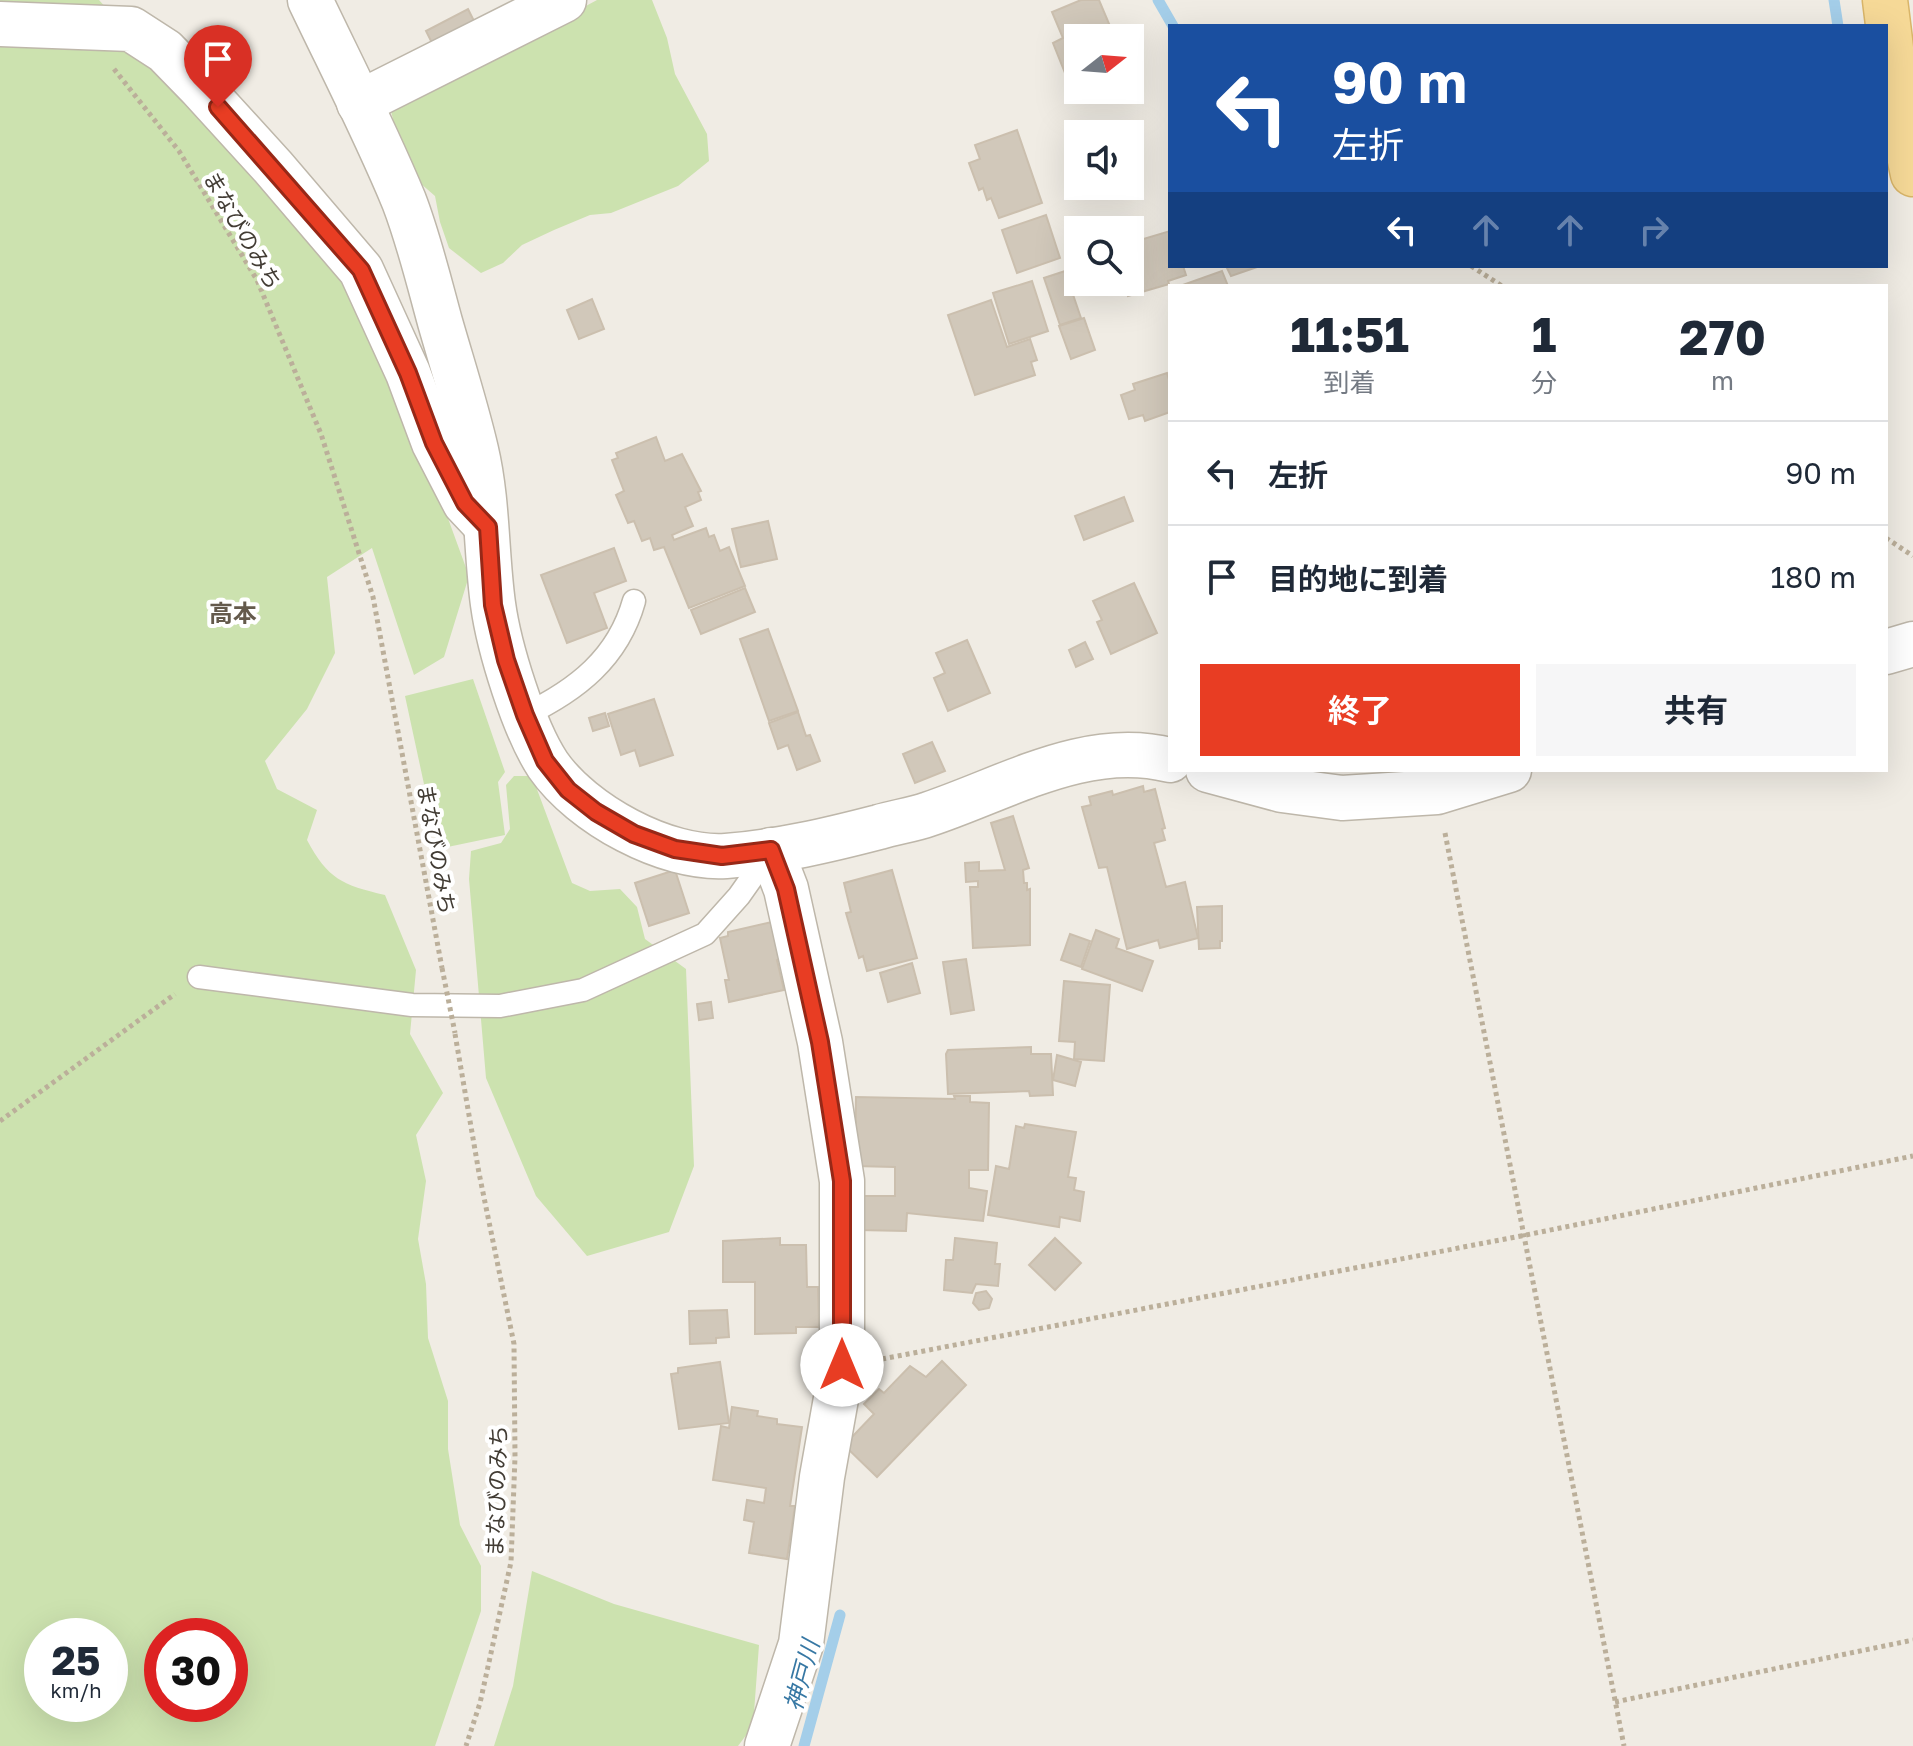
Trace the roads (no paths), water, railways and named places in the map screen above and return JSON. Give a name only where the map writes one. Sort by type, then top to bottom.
[{"type":"main road","points":[[1885,0],[1888,24]]},
{"type":"main road","points":[[1888,24],[1898,105],[1913,174]]},
{"type":"street","points":[[310,0],[405,204],[477,452],[488,527],[493,605],[506,660],[545,761],[568,790],[596,812],[634,834],[675,849],[722,856],[831,840],[925,816],[1049,768],[1086,759],[1120,753],[1168,760]]},
{"type":"street","points":[[359,103],[564,0]]},
{"type":"street","points":[[0,24],[65,13],[131,29],[165,51],[273,167],[361,270],[408,373],[434,443],[465,503],[488,527]]},
{"type":"street","points":[[1888,651],[1913,644]]},
{"type":"street","points":[[1215,772],[1282,790],[1342,798],[1437,792],[1502,772]]},
{"type":"street","points":[[767,1746],[801,1644],[822,1477],[842,1365],[842,1181],[820,1042],[786,889],[771,850]]},
{"type":"lane","points":[[525,715],[549,703],[580,681],[609,655],[627,626],[634,601]]},
{"type":"lane","points":[[199,977],[412,1005],[500,1006],[583,990],[705,934],[739,896],[771,850]]},
{"type":"waterway","points":[[1158,0],[1172,24]]},
{"type":"waterway","points":[[1834,0],[1838,24]]},
{"type":"waterway","name":"神戸川","points":[[804,1746],[840,1615]]},
{"type":"district","name":"高本","points":[[233,612]]}]
